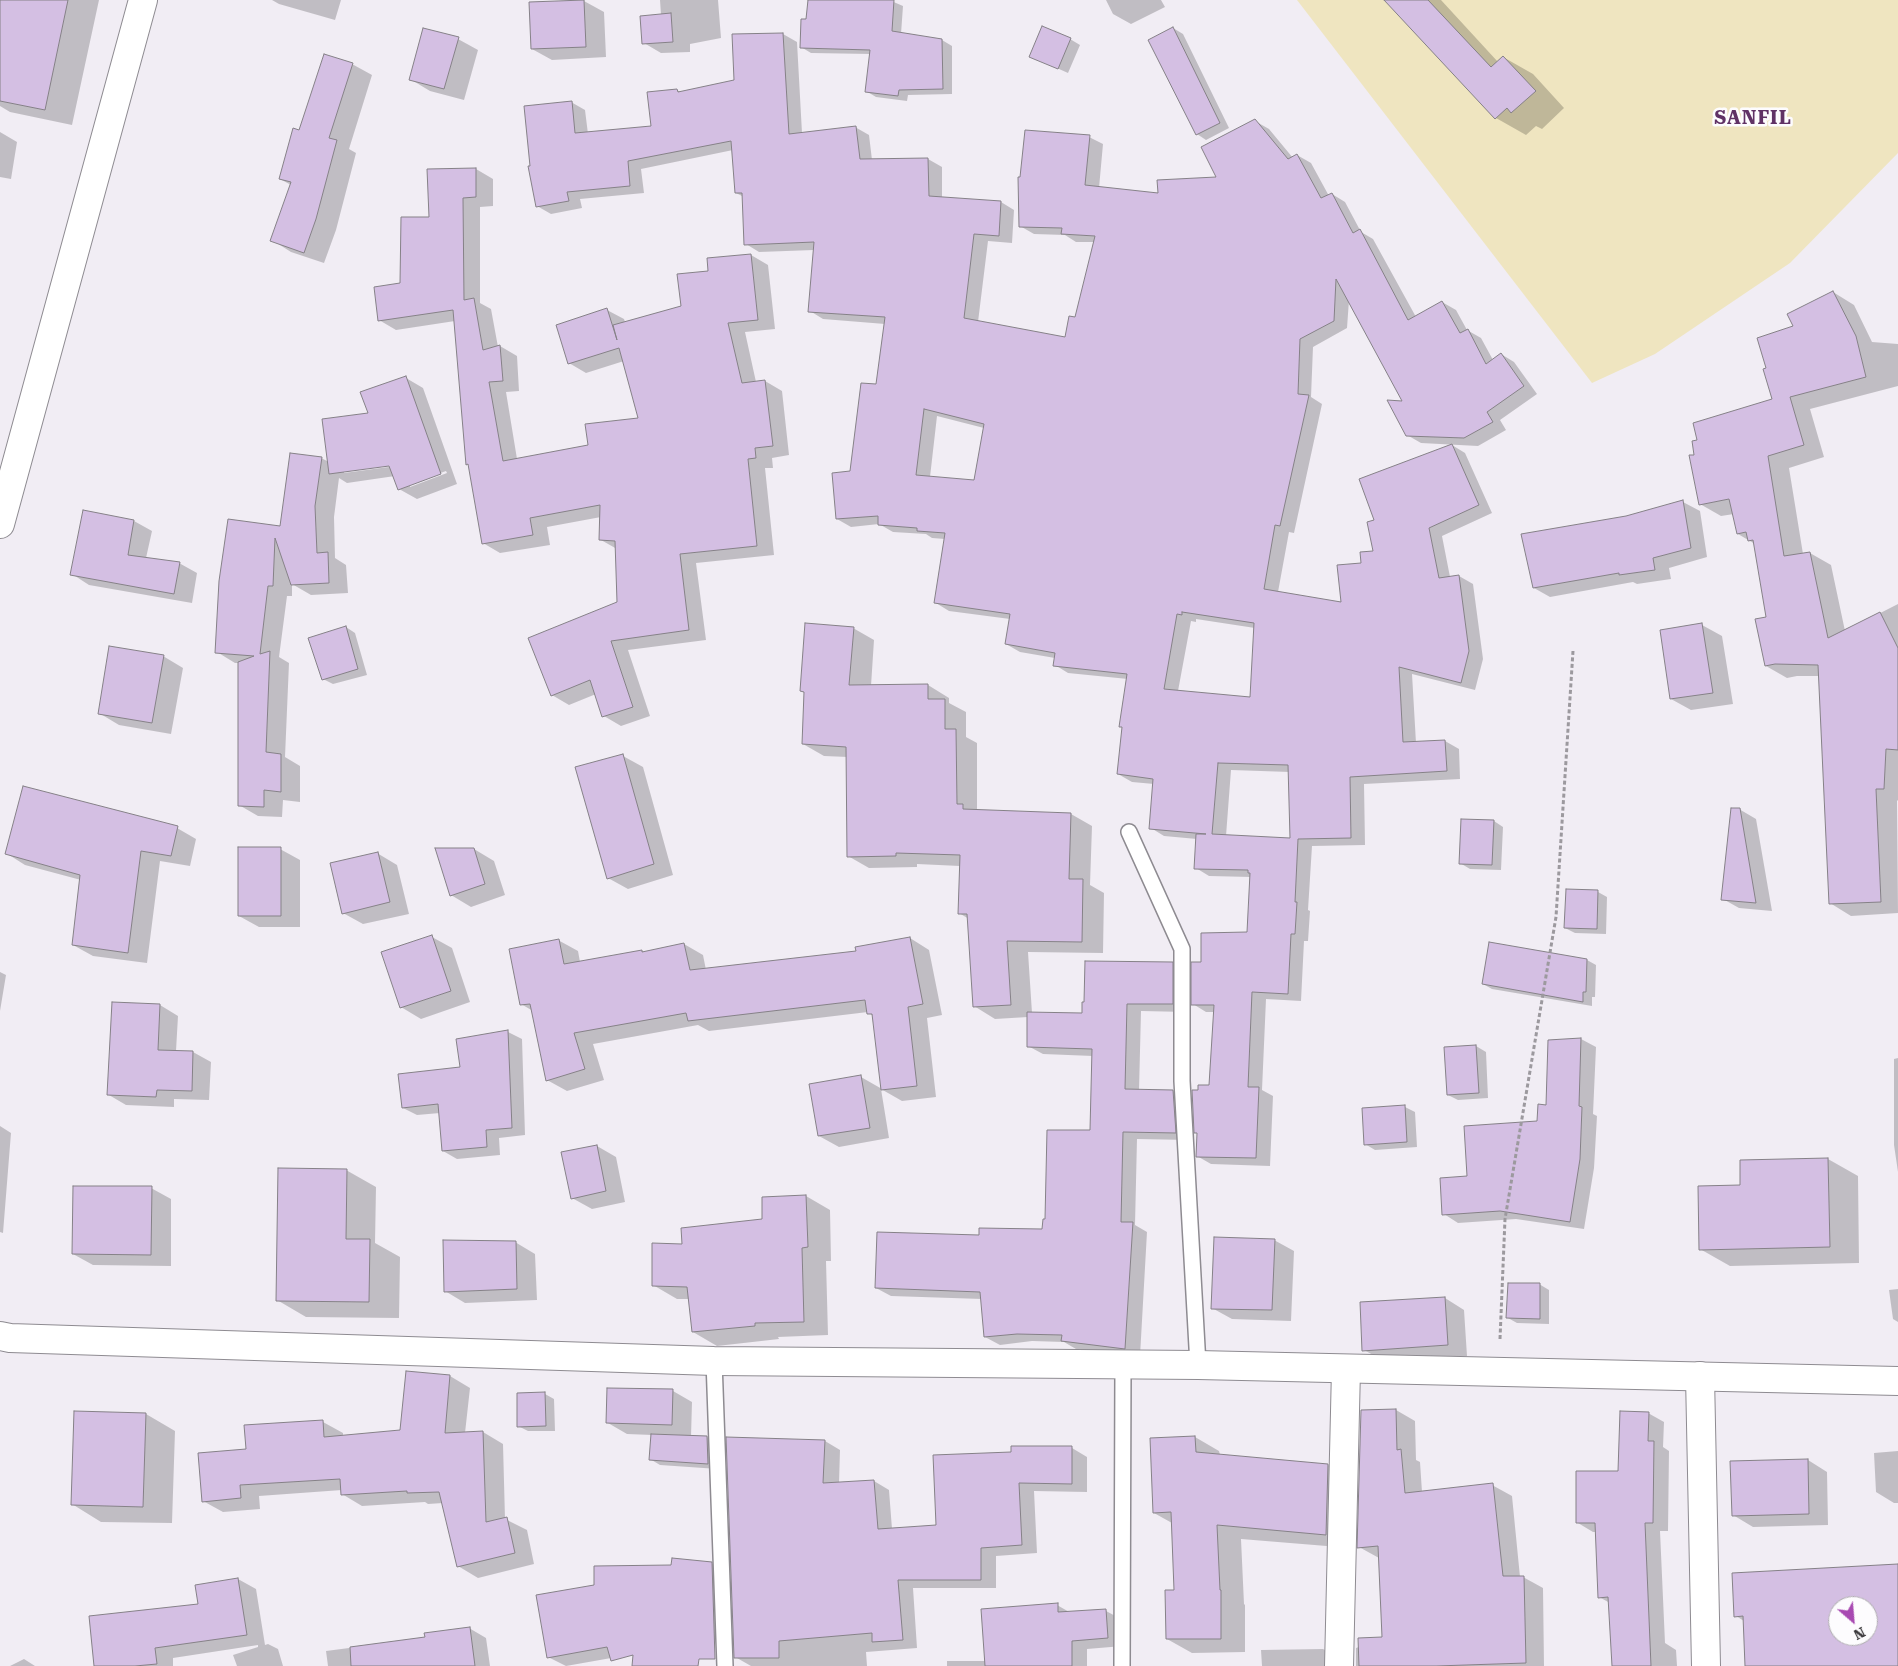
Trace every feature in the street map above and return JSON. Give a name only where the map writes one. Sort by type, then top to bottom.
[{"type":"street","points":[[0,524],[143,0]]},
{"type":"street","points":[[0,1336],[10,1338],[714,1361],[1198,1365],[1898,1381]]},
{"type":"street","points":[[1339,1666],[1346,1369]]},
{"type":"street","points":[[1700,1376],[1706,1666]]},
{"type":"lane","points":[[1129,832],[1182,949],[1182,1080],[1198,1365]]},
{"type":"lane","points":[[714,1361],[725,1666]]},
{"type":"lane","points":[[1122,1666],[1123,1364]]},
{"type":"path","points":[[1499,1372],[1504,1219],[1556,917],[1573,651]]},
{"type":"sand","points":[[1297,0],[1898,0],[1898,153],[1790,263],[1655,354],[1592,383]]},
{"type":"building","points":[[0,0],[68,0],[45,110],[0,101]]},
{"type":"building","points":[[584,0],[586,47],[531,49],[529,2]]},
{"type":"building","points":[[808,0],[894,0],[892,31],[942,39],[943,89],[899,90],[898,96],[865,92],[870,50],[800,48],[801,19],[806,19]]},
{"type":"building","points":[[1384,0],[1428,0],[1491,67],[1503,56],[1536,91],[1511,113],[1507,108],[1495,119]]},
{"type":"building","points":[[671,13],[673,42],[642,44],[640,16]]},
{"type":"building","points":[[1042,26],[1071,38],[1058,69],[1029,57]]},
{"type":"building","points":[[1173,27],[1220,123],[1196,135],[1148,40]]},
{"type":"building","points":[[423,28],[459,37],[444,89],[409,80]]},
{"type":"building","points":[[783,33],[789,134],[856,126],[860,159],[928,158],[929,196],[1001,201],[999,236],[974,234],[964,318],[1065,337],[1069,316],[1075,317],[1095,236],[1061,234],[1062,228],[1019,227],[1018,177],[1020,177],[1025,130],[1090,135],[1085,185],[1158,193],[1157,180],[1216,177],[1201,147],[1255,119],[1288,159],[1297,154],[1321,198],[1332,193],[1353,233],[1360,229],[1408,320],[1442,301],[1460,333],[1468,329],[1486,364],[1501,353],[1524,386],[1487,412],[1493,422],[1464,438],[1406,436],[1387,400],[1402,401],[1336,279],[1334,321],[1300,339],[1298,394],[1309,395],[1280,526],[1275,525],[1264,589],[1341,602],[1337,565],[1361,563],[1360,552],[1373,551],[1367,522],[1374,520],[1359,479],[1452,444],[1479,505],[1429,528],[1439,578],[1459,575],[1469,651],[1461,683],[1399,667],[1403,742],[1445,740],[1447,771],[1350,777],[1351,838],[1298,839],[1295,934],[1291,934],[1288,994],[1252,992],[1248,1087],[1259,1087],[1256,1158],[1196,1157],[1197,1133],[1194,1133],[1192,1090],[1198,1090],[1198,1085],[1209,1085],[1214,1005],[1191,1005],[1191,962],[1201,962],[1201,933],[1247,932],[1250,873],[1248,873],[1248,870],[1194,869],[1196,834],[1206,834],[1149,829],[1153,779],[1117,774],[1122,727],[1119,727],[1127,674],[1053,666],[1055,653],[1005,644],[1010,614],[934,603],[945,533],[917,531],[917,528],[878,525],[878,516],[836,519],[832,473],[850,471],[861,383],[876,384],[885,317],[808,312],[814,242],[744,245],[742,193],[735,193],[731,141],[628,161],[630,186],[567,192],[569,201],[536,207],[528,166],[530,166],[524,106],[572,101],[575,133],[651,126],[647,92],[677,89],[678,92],[734,80],[732,34]],"holes":[[[924,409],[984,424],[974,480],[916,475]],[[1182,612],[1254,623],[1250,697],[1164,689],[1177,614],[1182,615]],[[1218,763],[1288,765],[1290,838],[1212,834]]]},
{"type":"building","points":[[324,54],[353,63],[329,138],[337,140],[316,219],[304,253],[270,241],[291,182],[279,179],[293,128],[299,130]]},
{"type":"building","points":[[476,168],[476,197],[463,198],[464,300],[474,298],[483,350],[500,345],[503,381],[489,382],[503,461],[588,445],[585,424],[638,418],[619,348],[568,364],[556,325],[607,308],[617,340],[613,325],[681,306],[677,274],[708,271],[707,258],[751,254],[758,320],[728,323],[742,383],[765,380],[773,446],[755,448],[756,458],[748,459],[757,546],[680,554],[689,630],[611,641],[633,707],[602,717],[590,680],[551,696],[528,638],[617,602],[615,541],[599,540],[600,505],[530,518],[533,535],[482,544],[468,464],[466,465],[453,310],[378,321],[374,287],[400,283],[401,217],[429,217],[427,169]]},
{"type":"building","points":[[1833,291],[1856,336],[1866,377],[1790,397],[1804,445],[1768,456],[1784,556],[1810,552],[1828,638],[1880,612],[1898,648],[1898,750],[1886,749],[1884,789],[1876,789],[1881,902],[1829,904],[1818,665],[1775,664],[1765,666],[1755,619],[1766,617],[1753,540],[1748,541],[1746,532],[1737,534],[1729,499],[1699,505],[1689,455],[1694,455],[1692,441],[1697,440],[1693,423],[1772,399],[1763,369],[1766,368],[1757,338],[1793,326],[1787,314]]},
{"type":"building","points":[[406,376],[441,474],[398,490],[389,466],[329,474],[322,419],[368,413],[360,392]]},
{"type":"building","points":[[290,453],[322,457],[315,506],[317,553],[328,552],[329,583],[291,585],[275,538],[273,586],[268,586],[260,654],[270,651],[266,752],[281,754],[281,792],[264,790],[264,807],[238,806],[238,662],[254,656],[215,653],[219,581],[228,519],[280,526]]},
{"type":"building","points":[[1683,500],[1691,548],[1653,558],[1655,570],[1619,575],[1619,573],[1533,588],[1521,534],[1626,516]]},
{"type":"building","points":[[83,510],[134,520],[128,555],[180,562],[174,594],[70,575]]},
{"type":"building","points":[[805,623],[854,627],[849,685],[928,684],[928,699],[945,699],[945,729],[956,729],[957,804],[963,804],[963,809],[1071,813],[1069,879],[1083,879],[1082,942],[1007,941],[1011,1005],[973,1007],[967,914],[958,914],[960,855],[896,853],[896,856],[847,857],[846,747],[802,744],[804,692],[800,691]]},
{"type":"building","points":[[1702,623],[1713,693],[1670,699],[1660,630]]},
{"type":"building","points":[[346,626],[358,669],[322,680],[308,638]]},
{"type":"building","points":[[109,646],[164,655],[152,723],[98,714]]},
{"type":"building","points":[[623,754],[654,864],[607,879],[575,767]]},
{"type":"building","points":[[23,786],[178,826],[171,856],[141,851],[128,953],[72,945],[80,875],[5,854]]},
{"type":"building","points":[[1731,808],[1740,808],[1756,903],[1721,900]]},
{"type":"building","points":[[1461,819],[1494,820],[1492,865],[1459,864]]},
{"type":"building","points":[[238,847],[281,847],[281,916],[238,916]]},
{"type":"building","points":[[435,848],[474,848],[485,884],[450,896]]},
{"type":"building","points":[[378,852],[390,902],[342,914],[330,863]]},
{"type":"building","points":[[1566,889],[1598,890],[1597,929],[1564,928]]},
{"type":"building","points":[[432,935],[451,991],[400,1008],[381,952]]},
{"type":"building","points":[[910,937],[923,1004],[908,1007],[917,1086],[881,1090],[872,1014],[867,1014],[865,1000],[688,1021],[686,1013],[574,1033],[585,1069],[546,1081],[530,1004],[520,1005],[509,949],[559,939],[564,964],[642,950],[642,952],[684,943],[690,970],[856,951],[855,947]]},
{"type":"building","points":[[1489,942],[1587,959],[1586,992],[1583,992],[1583,1002],[1482,984]]},
{"type":"building","points":[[1085,961],[1173,962],[1173,1004],[1127,1004],[1125,1089],[1173,1090],[1176,1133],[1123,1132],[1121,1222],[1133,1222],[1125,1349],[1061,1341],[1062,1335],[1017,1334],[984,1337],[980,1292],[875,1288],[877,1232],[979,1235],[979,1228],[1042,1229],[1043,1219],[1045,1219],[1047,1130],[1090,1130],[1092,1049],[1027,1047],[1027,1012],[1082,1013]]},
{"type":"building","points":[[112,1002],[160,1004],[158,1050],[193,1051],[192,1091],[157,1090],[156,1097],[107,1095]]},
{"type":"building","points":[[508,1030],[512,1128],[486,1130],[487,1147],[442,1151],[438,1104],[402,1108],[398,1074],[460,1067],[456,1039]]},
{"type":"building","points":[[1581,1038],[1579,1106],[1582,1107],[1580,1159],[1570,1222],[1500,1211],[1442,1215],[1440,1178],[1467,1176],[1464,1126],[1537,1121],[1538,1104],[1546,1105],[1548,1040]]},
{"type":"building","points":[[1476,1045],[1479,1093],[1447,1095],[1444,1047]]},
{"type":"building","points":[[861,1075],[870,1128],[818,1136],[809,1084]]},
{"type":"building","points":[[1405,1105],[1407,1142],[1364,1145],[1362,1108]]},
{"type":"building","points":[[597,1145],[606,1191],[571,1199],[561,1152]]},
{"type":"building","points":[[1828,1158],[1830,1247],[1699,1250],[1698,1186],[1740,1185],[1740,1160]]},
{"type":"building","points":[[278,1168],[347,1169],[346,1239],[370,1239],[369,1302],[276,1301]]},
{"type":"building","points":[[73,1186],[152,1186],[151,1255],[72,1254]]},
{"type":"building","points":[[806,1195],[808,1247],[802,1248],[804,1322],[755,1323],[755,1326],[692,1332],[687,1287],[652,1286],[652,1243],[682,1244],[681,1228],[762,1219],[762,1197]]},
{"type":"building","points":[[1214,1237],[1275,1239],[1272,1310],[1211,1309]]},
{"type":"building","points":[[443,1240],[516,1241],[517,1289],[444,1292]]},
{"type":"building","points":[[1508,1283],[1540,1283],[1540,1319],[1506,1318]]},
{"type":"building","points":[[1445,1297],[1448,1345],[1362,1351],[1360,1302]]},
{"type":"building","points":[[406,1371],[450,1375],[445,1433],[483,1431],[486,1522],[507,1517],[515,1553],[457,1567],[439,1492],[407,1493],[407,1491],[341,1495],[340,1479],[240,1485],[241,1498],[202,1502],[198,1453],[246,1449],[244,1425],[323,1420],[324,1437],[400,1430]]},
{"type":"building","points":[[607,1388],[673,1389],[672,1425],[606,1423]]},
{"type":"building","points":[[545,1392],[546,1426],[517,1427],[517,1393]]},
{"type":"building","points":[[1396,1409],[1397,1450],[1401,1449],[1405,1493],[1493,1483],[1503,1576],[1524,1576],[1526,1663],[1359,1666],[1358,1638],[1382,1637],[1378,1546],[1357,1548],[1361,1410]]},
{"type":"building","points":[[74,1411],[146,1413],[143,1507],[71,1505]]},
{"type":"building","points":[[1620,1411],[1649,1412],[1648,1441],[1654,1441],[1653,1523],[1645,1523],[1651,1666],[1612,1666],[1608,1597],[1598,1598],[1595,1523],[1576,1523],[1576,1471],[1618,1471]]},
{"type":"building","points":[[651,1434],[707,1436],[708,1464],[649,1460]]},
{"type":"building","points":[[1195,1436],[1196,1452],[1328,1464],[1326,1535],[1217,1525],[1221,1590],[1221,1639],[1166,1639],[1165,1590],[1174,1590],[1171,1512],[1153,1513],[1150,1438]]},
{"type":"building","points":[[726,1437],[825,1440],[823,1483],[874,1480],[878,1529],[936,1525],[933,1455],[1011,1452],[1011,1446],[1072,1446],[1072,1484],[1019,1483],[1022,1545],[981,1548],[981,1580],[898,1580],[903,1640],[872,1642],[872,1633],[779,1641],[779,1658],[734,1658]]},
{"type":"building","points":[[1808,1459],[1809,1514],[1732,1516],[1730,1461]]},
{"type":"building","points":[[672,1558],[712,1562],[715,1659],[699,1659],[698,1666],[632,1666],[633,1655],[611,1661],[607,1647],[547,1658],[536,1595],[594,1585],[594,1566],[671,1565]]},
{"type":"building","points":[[1898,1564],[1898,1666],[1745,1666],[1743,1616],[1734,1617],[1732,1573]]},
{"type":"building","points":[[238,1578],[247,1635],[155,1648],[157,1664],[94,1666],[89,1616],[198,1604],[195,1585]]},
{"type":"building","points":[[1058,1603],[1058,1612],[1106,1609],[1108,1638],[1072,1641],[1072,1666],[985,1666],[981,1609]]},
{"type":"building","points":[[470,1627],[475,1666],[351,1666],[350,1647],[425,1637],[424,1633]]},
{"type":"district","name":"SANFIL","points":[[1753,118]]}]
